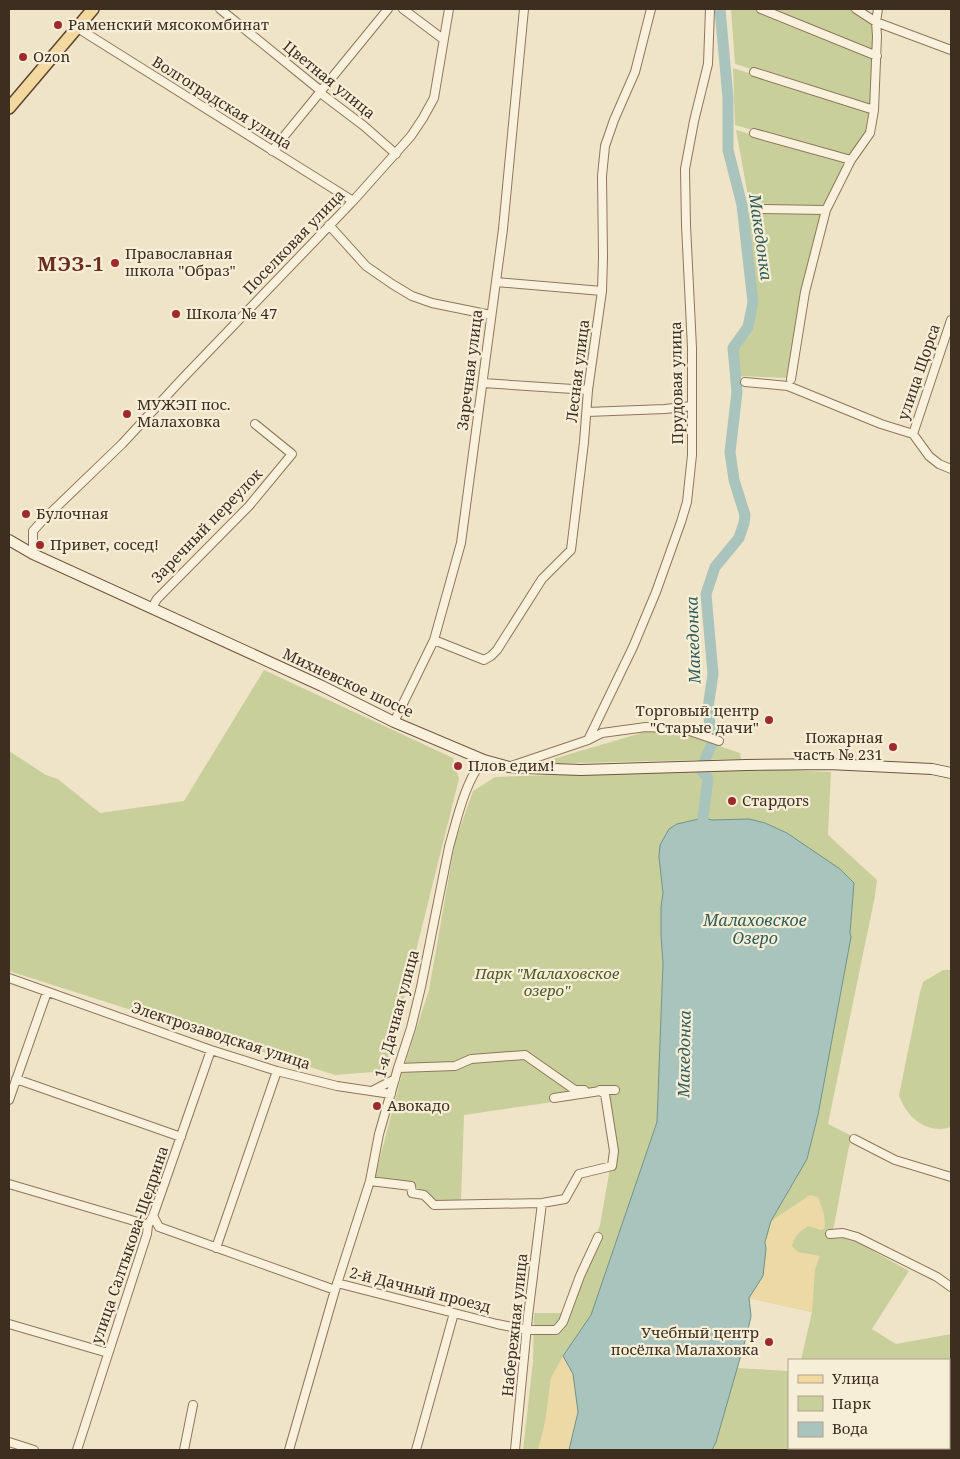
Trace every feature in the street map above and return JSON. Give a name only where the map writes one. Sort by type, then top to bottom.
[{"type":"main road","points":[[9,108],[92,9]]},
{"type":"main road","name":"Михневское шоссе","points":[[9,540],[33,554],[322,686],[394,722],[484,760],[509,767],[581,770],[829,764],[932,768],[951,773]]},
{"type":"street","name":"Цветная улица","points":[[220,9],[396,154]]},
{"type":"street","points":[[272,151],[388,9]]},
{"type":"street","points":[[403,9],[444,39]]},
{"type":"street","name":"Поселковая улица","points":[[33,554],[33,531],[41,522],[122,444],[353,201],[396,154],[419,124],[434,98],[448,9]]},
{"type":"street","name":"Заречная улица","points":[[394,722],[434,640],[461,543],[504,220],[524,9]]},
{"type":"street","name":"Лесная улица","points":[[434,640],[484,660],[491,656],[542,579],[571,550],[588,390],[602,292],[604,257],[602,176],[605,146],[635,72],[651,9]]},
{"type":"street","name":"Прудовая улица","points":[[588,740],[637,638],[656,592],[683,518],[689,484],[692,455],[692,348],[685,169],[708,64],[710,9]]},
{"type":"street","points":[[761,9],[877,56]]},
{"type":"street","points":[[856,9],[876,22],[951,50]]},
{"type":"street","points":[[792,379],[804,292],[826,210],[851,160],[870,133],[874,110],[878,9]]},
{"type":"street","name":"Волгоградская улица","points":[[76,27],[353,201]]},
{"type":"street","points":[[754,72],[874,110]]},
{"type":"street","points":[[754,133],[851,160]]},
{"type":"street","points":[[759,209],[826,210]]},
{"type":"street","points":[[329,225],[366,266],[412,296],[432,303],[491,315]]},
{"type":"street","points":[[496,282],[602,292]]},
{"type":"street","name":"улица Щорса","points":[[912,434],[951,320]]},
{"type":"street","points":[[745,382],[788,386],[880,424],[912,434],[929,456],[939,464],[951,469]]},
{"type":"street","points":[[482,383],[588,390]]},
{"type":"street","points":[[587,412],[692,406]]},
{"type":"street","name":"Заречный переулок","points":[[152,608],[156,599],[249,506],[292,454],[255,424]]},
{"type":"street","points":[[509,767],[588,740],[602,733],[646,727],[684,729],[719,741]]},
{"type":"street","name":"1-я Дачная улица","points":[[288,1450],[336,1287],[370,1181],[379,1134],[411,1028],[454,828],[467,789],[479,765],[484,760]]},
{"type":"street","name":"Электрозаводская улица","points":[[9,978],[211,1050],[277,1071],[337,1086],[391,1094]]},
{"type":"street","points":[[9,1100],[46,992]]},
{"type":"street","name":"улица Салтыкова-Щедрина","points":[[77,1450],[147,1234],[148,1225],[154,1216],[211,1050]]},
{"type":"street","points":[[398,1068],[455,1066],[471,1059],[525,1055],[575,1090],[615,1090]]},
{"type":"street","points":[[216,1248],[277,1071]]},
{"type":"street","points":[[16,1079],[181,1137]]},
{"type":"street","points":[[372,1091],[395,1079]]},
{"type":"street","points":[[370,1181],[411,1186],[412,1193],[424,1195],[434,1205],[542,1203],[564,1199],[579,1174],[612,1166],[614,1151],[605,1094],[600,1091],[554,1098]]},
{"type":"street","points":[[854,1139],[895,1160],[951,1177]]},
{"type":"street","points":[[9,1184],[148,1225]]},
{"type":"street","name":"Набережная улица","points":[[515,1450],[542,1203]]},
{"type":"street","points":[[147,1234],[159,1227],[154,1216]]},
{"type":"street","name":"2-й Дачный проезд","points":[[159,1227],[216,1248],[336,1287],[527,1330],[556,1330],[563,1322],[580,1276],[598,1237]]},
{"type":"street","points":[[830,1234],[843,1233],[857,1237],[937,1277],[951,1287]]},
{"type":"street","points":[[416,1450],[454,1313]]},
{"type":"street","points":[[9,1324],[108,1353]]},
{"type":"street","points":[[184,1450],[193,1405]]},
{"type":"street","points":[[9,1442],[34,1450]]},
{"type":"green space","points":[[731,9],[757,9],[874,56],[872,107],[735,64]]},
{"type":"green space","points":[[770,9],[862,9],[876,18],[875,50]]},
{"type":"green space","points":[[733,68],[872,112],[868,132],[850,158],[735,125]]},
{"type":"green space","points":[[736,130],[848,161],[824,208],[750,207]]},
{"type":"green space","points":[[748,212],[823,212],[788,378],[738,376],[735,349],[750,327],[756,302]]},
{"type":"green space","points":[[264,670],[453,758],[459,779],[386,1071],[335,1075],[9,971],[9,751],[46,775],[58,779],[100,813],[184,801]]},
{"type":"green space","points":[[648,731],[684,734],[740,753],[741,759],[536,764]]},
{"type":"green space","name":"Парк \"Малаховское озеро\"","points":[[701,770],[831,772],[828,835],[877,880],[828,1124],[852,1136],[834,1226],[830,1234],[855,1241],[909,1271],[872,1329],[896,1344],[951,1334],[951,1393],[950,1395],[950,1359],[801,1359],[812,1312],[749,1298],[771,1221],[807,1159],[818,1115],[851,937],[850,933],[749,819],[712,820],[703,818],[677,824],[669,829],[659,857],[663,893],[661,907],[663,963],[657,1122],[591,1315],[563,1356],[576,1392],[578,1412],[569,1450],[523,1450],[533,1361],[534,1313],[568,1313],[600,1225],[611,1162],[601,1095],[464,1115],[461,1201],[437,1202],[409,1182],[375,1177],[403,1070],[429,990],[455,842],[473,791],[495,777]]},
{"type":"green space","points":[[943,970],[951,970],[951,1127],[942,1129],[926,1126],[912,1117],[899,1095],[923,982]]},
{"type":"green space","points":[[737,1368],[788,1371],[788,1449],[908,1449],[712,1450]]},
{"type":"sand","points":[[810,1195],[818,1197],[824,1214],[825,1228],[821,1230],[808,1226],[794,1239],[792,1246],[798,1252],[820,1256],[815,1269],[812,1312],[749,1298],[763,1276],[765,1242],[771,1221]]},
{"type":"sand","points":[[563,1356],[573,1374],[578,1412],[569,1450],[538,1450],[545,1422],[551,1378]]},
{"type":"water","name":"Малаховское Озеро","points":[[703,818],[712,820],[749,819],[765,823],[787,833],[840,869],[854,883],[851,937],[818,1115],[807,1159],[771,1221],[765,1242],[763,1276],[749,1298],[751,1316],[747,1334],[716,1442],[712,1450],[569,1450],[578,1412],[573,1374],[563,1356],[591,1315],[657,1122],[663,963],[661,907],[663,893],[659,857],[660,845],[669,829],[677,824]]},
{"type":"waterway","name":"Македонка","points":[[703,832],[708,778],[701,770],[712,743],[708,708],[713,674],[706,594],[715,567],[739,538],[744,523],[745,515],[734,480],[730,452],[737,392],[733,348],[748,327],[753,302],[742,205],[728,150],[728,98],[720,9]]},
{"type":"place","name":"Раменский мясокомбинат","points":[[58,25]]},
{"type":"place","name":"Ozon","points":[[23,57]]},
{"type":"place","name":"Православная школа \"Образ\"","points":[[115,263]]},
{"type":"place","name":"Школа № 47","points":[[176,314]]},
{"type":"place","name":"МУЖЭП пос. Малаховка","points":[[127,414]]},
{"type":"place","name":"Булочная","points":[[26,514]]},
{"type":"place","name":"Привет, сосед!","points":[[40,545]]},
{"type":"place","name":"Торговый центр \"Старые дачи\"","points":[[769,720]]},
{"type":"place","name":"Пожарная часть № 231","points":[[893,747]]},
{"type":"place","name":"Плов едим!","points":[[458,766]]},
{"type":"place","name":"Стардогs","points":[[732,801]]},
{"type":"place","name":"Авокадо","points":[[377,1106]]},
{"type":"place","name":"Учебный центр посёлка Малаховка","points":[[769,1342]]},
{"type":"district","name":"МЭЗ-1","points":[[71,264]]}]
